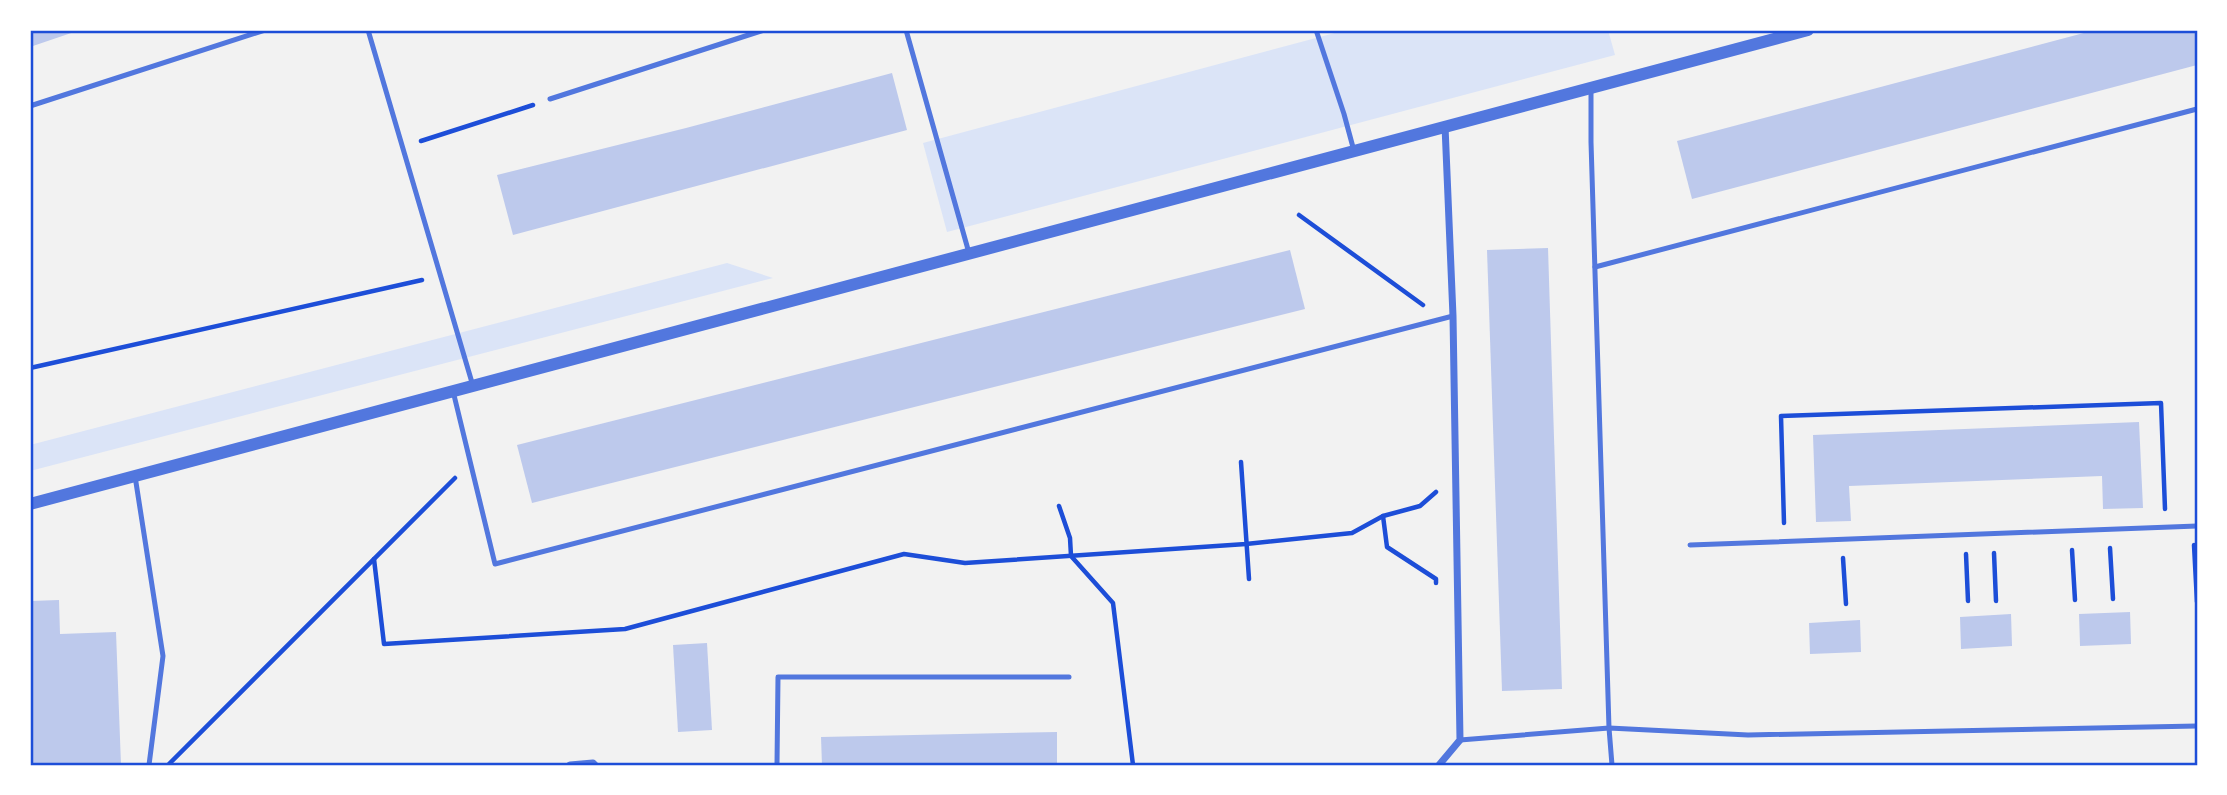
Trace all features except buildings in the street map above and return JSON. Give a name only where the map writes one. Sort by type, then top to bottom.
[{"type":"street","points":[[30,504],[1808,30]]},
{"type":"street","points":[[1439,765],[1460,740],[1452,316],[1445,126]]},
{"type":"street","points":[[570,765],[595,765]]},
{"type":"lane","points":[[30,106],[265,30]]},
{"type":"lane","points":[[368,30],[473,386]]},
{"type":"lane","points":[[550,99],[764,30]]},
{"type":"lane","points":[[906,30],[969,253]]},
{"type":"lane","points":[[1316,30],[1354,151]]},
{"type":"lane","points":[[1591,87],[1612,765]]},
{"type":"lane","points":[[1595,267],[2197,109]]},
{"type":"lane","points":[[453,391],[495,564],[1452,316]]},
{"type":"lane","points":[[135,476],[163,656],[149,765]]},
{"type":"lane","points":[[1690,545],[2195,526]]},
{"type":"lane","points":[[777,765],[778,677],[1069,677]]},
{"type":"lane","points":[[1460,740],[1609,729],[1748,735],[2197,726]]},
{"type":"path","points":[[403,147],[550,99]]},
{"type":"path","points":[[1299,215],[1441,319]]},
{"type":"path","points":[[30,368],[426,279]]},
{"type":"path","points":[[1785,542],[1781,416],[2161,403],[2165,527]]},
{"type":"path","points":[[1241,462],[1249,579]]},
{"type":"path","points":[[167,765],[470,463]]},
{"type":"path","points":[[374,559],[384,644],[625,629],[904,554],[965,563],[1246,544],[1352,533],[1383,516],[1420,506],[1455,476]]},
{"type":"path","points":[[1059,506],[1070,538],[1071,556],[1113,603],[1133,765]]},
{"type":"path","points":[[1383,516],[1387,547],[1436,579],[1438,593]]},
{"type":"path","points":[[2195,526],[2197,602]]},
{"type":"path","points":[[2109,529],[2113,599]]},
{"type":"path","points":[[2071,531],[2074,600]]},
{"type":"path","points":[[1993,534],[1996,601]]},
{"type":"path","points":[[1965,535],[1968,601]]},
{"type":"path","points":[[1843,540],[1846,604]]},
{"type":"shaded area","points":[[1346,30],[1608,30],[1615,55],[947,232],[923,143]]},
{"type":"shaded area","points":[[727,263],[773,278],[30,471],[30,445]]}]
